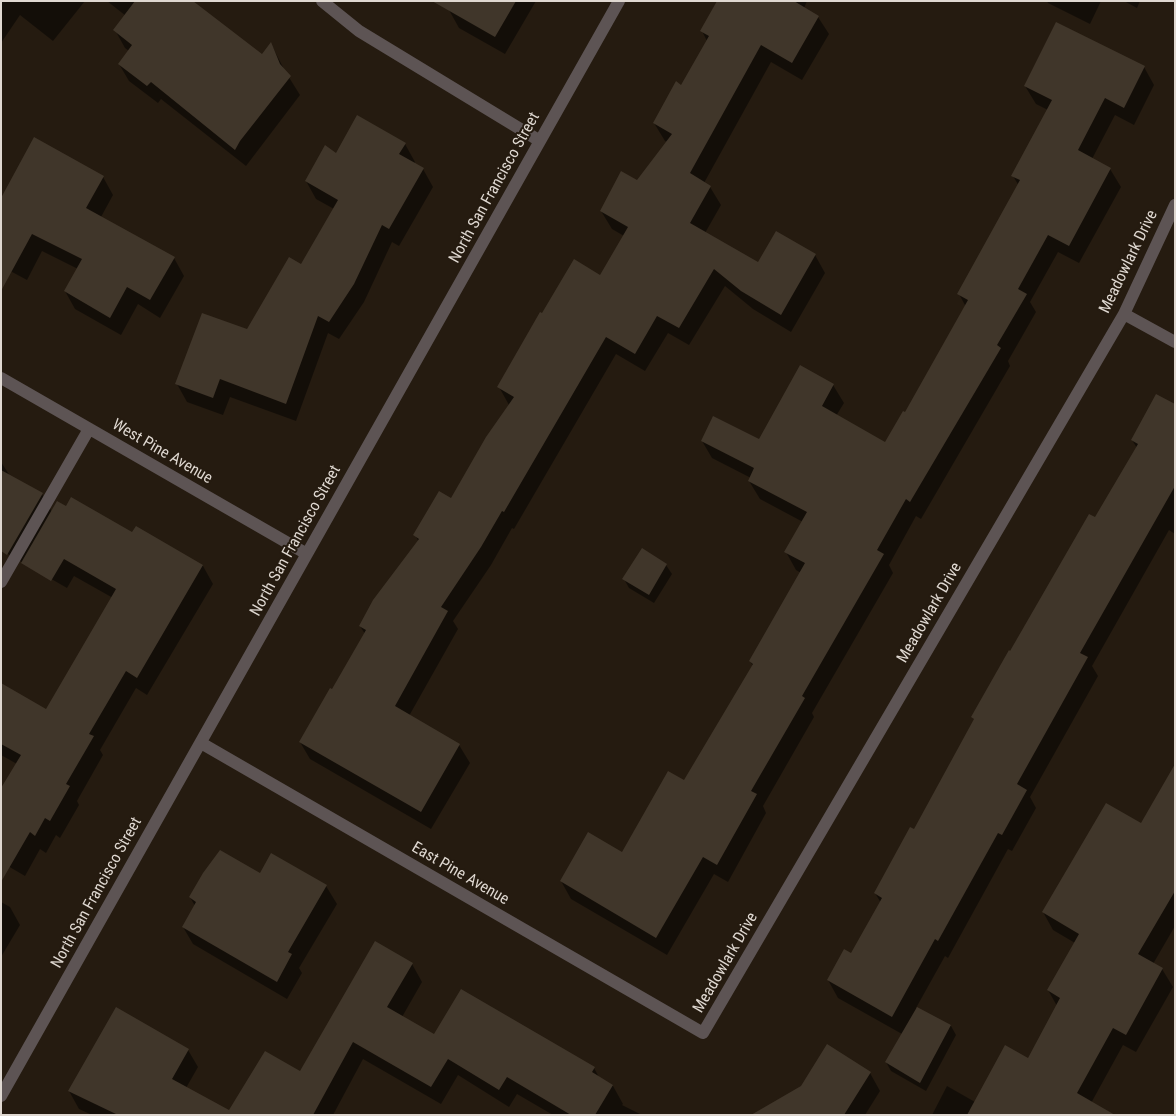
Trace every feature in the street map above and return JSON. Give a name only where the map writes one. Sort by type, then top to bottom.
[{"type":"street","points":[[322,1],[359,31],[540,141]]},
{"type":"street","name":"North San Francisco Street","points":[[1,1096],[620,1]]},
{"type":"street","name":"Meadowlark Drive","points":[[703,1033],[1124,314],[1175,205]]},
{"type":"street","points":[[1124,314],[1175,342]]},
{"type":"street","name":"West Pine Avenue","points":[[1,378],[307,554]]},
{"type":"street","points":[[1,582],[88,429]]},
{"type":"street","name":"East Pine Avenue","points":[[201,743],[703,1033]]},
{"type":"building","points":[[135,1],[193,1],[262,54],[271,42],[280,64],[291,76],[235,150],[151,82],[147,86],[118,64],[132,45],[113,30]]},
{"type":"building","points":[[432,1],[516,1],[495,37]]},
{"type":"building","points":[[717,1],[794,1],[819,16],[792,63],[761,45],[690,173],[711,186],[690,223],[758,262],[776,231],[816,254],[781,315],[741,291],[714,269],[679,328],[657,316],[635,354],[606,337],[504,512],[502,511],[481,547],[441,607],[448,611],[395,706],[460,744],[421,812],[299,742],[366,630],[359,626],[373,600],[419,539],[413,535],[439,491],[451,498],[486,437],[514,397],[497,387],[540,312],[542,313],[574,259],[600,275],[628,227],[600,211],[621,171],[637,180],[672,134],[653,123],[676,81],[681,85],[709,36],[700,31]]},
{"type":"building","points":[[1056,22],[1145,66],[1124,108],[1105,98],[1078,150],[1111,168],[1069,246],[1048,235],[1018,289],[1027,294],[997,345],[1001,348],[910,502],[906,499],[877,550],[884,554],[802,696],[805,698],[751,791],[757,794],[717,865],[703,857],[656,938],[560,881],[588,832],[622,852],[668,771],[684,780],[753,664],[749,661],[805,563],[784,552],[807,512],[748,481],[754,468],[701,441],[713,416],[759,439],[800,365],[834,384],[822,406],[885,442],[903,411],[905,412],[968,300],[957,294],[1020,180],[1011,176],[1052,100],[1024,86]]},
{"type":"building","points":[[357,115],[406,143],[399,154],[424,168],[389,229],[382,225],[354,284],[329,322],[318,316],[286,404],[220,379],[213,398],[175,384],[202,313],[247,329],[289,257],[301,264],[338,200],[305,181],[325,145],[336,153]]},
{"type":"building","points":[[34,137],[104,176],[86,208],[175,257],[150,300],[127,287],[110,318],[64,291],[82,259],[32,234],[1,291],[1,198]]},
{"type":"building","points":[[1156,394],[1175,404],[1175,486],[1080,653],[1088,657],[1017,784],[1027,790],[1002,835],[998,833],[938,941],[935,939],[892,1017],[827,980],[844,949],[851,953],[882,898],[874,893],[910,827],[914,829],[974,719],[971,717],[1009,650],[1089,514],[1095,517],[1138,444],[1131,440]]},
{"type":"building","points":[[1,470],[43,493],[7,555],[1,551]]},
{"type":"building","points":[[71,497],[132,532],[136,526],[203,565],[137,678],[126,671],[89,734],[94,736],[66,784],[70,786],[50,821],[45,818],[35,836],[30,832],[1,882],[1,788],[21,755],[1,744],[1,683],[46,709],[116,589],[64,559],[51,581],[21,563],[57,501],[66,506]]},
{"type":"building","points":[[642,548],[667,564],[649,595],[622,579]]},
{"type":"building","points":[[1175,764],[1175,891],[1138,954],[1163,968],[1126,1035],[1113,1028],[1077,1093],[1115,1115],[967,1115],[1005,1045],[1028,1058],[1060,998],[1047,990],[1079,934],[1042,912],[1106,803],[1141,823]]},
{"type":"building","points":[[220,850],[260,873],[271,853],[327,885],[288,952],[292,954],[277,982],[182,927],[196,902],[189,897],[203,873]]},
{"type":"building","points":[[375,941],[413,963],[387,1007],[434,1034],[461,989],[595,1067],[592,1072],[613,1085],[595,1115],[571,1115],[507,1077],[499,1090],[448,1059],[431,1087],[353,1042],[313,1115],[118,1115],[68,1091],[116,1007],[189,1049],[172,1079],[229,1110],[265,1051],[300,1071]]},
{"type":"building","points":[[917,1007],[951,1025],[920,1083],[885,1062]]},
{"type":"building","points":[[827,1044],[871,1072],[844,1115],[751,1115],[801,1086]]}]
